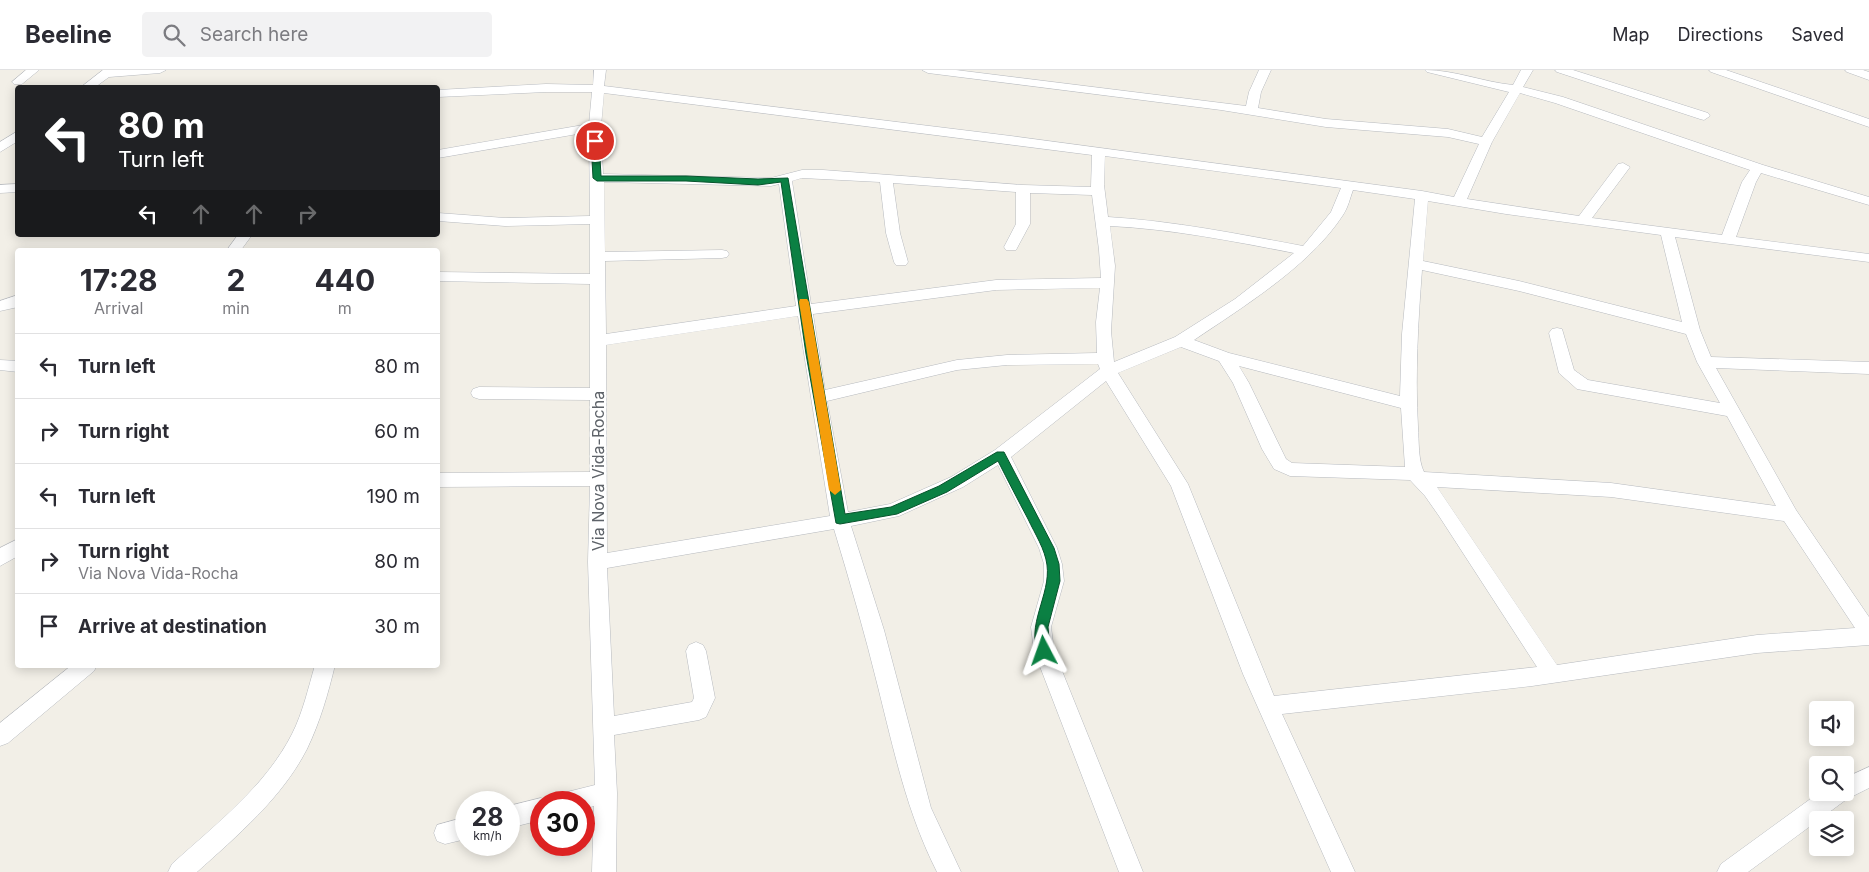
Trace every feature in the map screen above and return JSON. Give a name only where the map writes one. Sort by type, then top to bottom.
[{"type":"street","points":[[18,82],[33,70]]},
{"type":"street","points":[[90,85],[108,72],[160,70]]},
{"type":"street","name":"Via Nova Vida-Rocha","points":[[600,70],[595,127],[599,480],[597,562],[606,793],[604,872]]},
{"type":"street","points":[[928,70],[1103,90],[1326,123],[1448,133],[1486,142]]},
{"type":"street","points":[[1033,83],[1035,70]]},
{"type":"street","points":[[1251,111],[1255,92],[1264,70]]},
{"type":"street","points":[[1431,70],[1559,100],[1758,168],[1869,201]]},
{"type":"street","points":[[1459,201],[1486,142],[1527,70]]},
{"type":"street","points":[[1561,70],[1704,116]]},
{"type":"street","points":[[1715,70],[1869,123]]},
{"type":"street","points":[[1851,70],[1869,76]]},
{"type":"street","points":[[440,93],[546,88],[599,89],[1098,152],[1459,201],[1515,211],[1584,219],[1727,241],[1869,258]]},
{"type":"street","points":[[440,154],[595,127]]},
{"type":"street","points":[[0,148],[15,137]]},
{"type":"street","points":[[1098,152],[1095,172],[1105,240],[1108,283],[1105,305],[1106,365],[1179,484],[1254,674],[1343,872]]},
{"type":"street","points":[[1584,219],[1623,167]]},
{"type":"street","points":[[1727,241],[1750,182],[1758,168]]},
{"type":"street","points":[[597,178],[758,182],[785,179],[802,174],[1023,189],[1097,191]]},
{"type":"street","points":[[785,179],[840,520],[874,630],[920,808],[949,872]]},
{"type":"street","points":[[886,179],[893,233],[901,262]]},
{"type":"street","points":[[820,397],[957,365],[1008,360],[1106,365],[1181,341],[1240,302],[1313,245],[1338,213],[1348,186]]},
{"type":"street","points":[[0,189],[15,188]]},
{"type":"street","points":[[1011,248],[1022,224],[1023,189]]},
{"type":"street","points":[[1422,196],[1408,404],[1417,476],[1524,626],[1552,674]]},
{"type":"street","points":[[440,217],[497,222],[596,220]]},
{"type":"street","points":[[1101,221],[1154,224],[1192,229],[1305,251]]},
{"type":"street","points":[[1667,232],[1692,330],[1705,362],[1790,514],[1869,634]]},
{"type":"street","points":[[235,248],[244,237]]},
{"type":"street","points":[[597,256],[722,254]]},
{"type":"street","points":[[1416,264],[1519,286],[1692,330]]},
{"type":"street","points":[[440,277],[597,279]]},
{"type":"street","points":[[597,341],[805,310],[996,285],[1108,283]]},
{"type":"street","points":[[0,306],[15,302]]},
{"type":"street","points":[[1557,333],[1568,373],[1583,385],[1731,411]]},
{"type":"street","points":[[1181,341],[1225,357],[1408,404]]},
{"type":"street","points":[[1225,357],[1241,383],[1271,449],[1284,467],[1290,469],[1610,490],[1790,514]]},
{"type":"street","points":[[1705,362],[1869,368]]},
{"type":"street","points":[[0,365],[15,367]]},
{"type":"street","points":[[597,562],[760,536],[893,511],[957,482],[1000,455],[1106,365]]},
{"type":"street","points":[[479,393],[536,395],[598,394]]},
{"type":"street","points":[[1000,455],[1048,548],[1053,564],[1054,581],[1042,627],[1044,651],[1131,872]]},
{"type":"street","points":[[440,480],[599,480]]},
{"type":"street","points":[[0,558],[15,548]]},
{"type":"street","points":[[1270,706],[1552,674],[1770,642],[1869,634]]},
{"type":"street","points":[[604,727],[699,710],[705,698],[696,651]]},
{"type":"street","points":[[0,736],[83,668]]},
{"type":"street","points":[[180,872],[223,833],[276,776],[294,750],[309,720],[324,668]]},
{"type":"street","points":[[1854,784],[1869,777]]},
{"type":"street","points":[[595,796],[606,793]]},
{"type":"street","points":[[1729,872],[1826,801]]},
{"type":"slow traffic","points":[[804,302],[835,490]]},
{"type":"route","points":[[595,141],[597,178],[758,182],[785,179],[840,520],[893,511],[957,482],[1000,455],[1048,548],[1053,564],[1054,581],[1042,627],[1044,651]]}]
